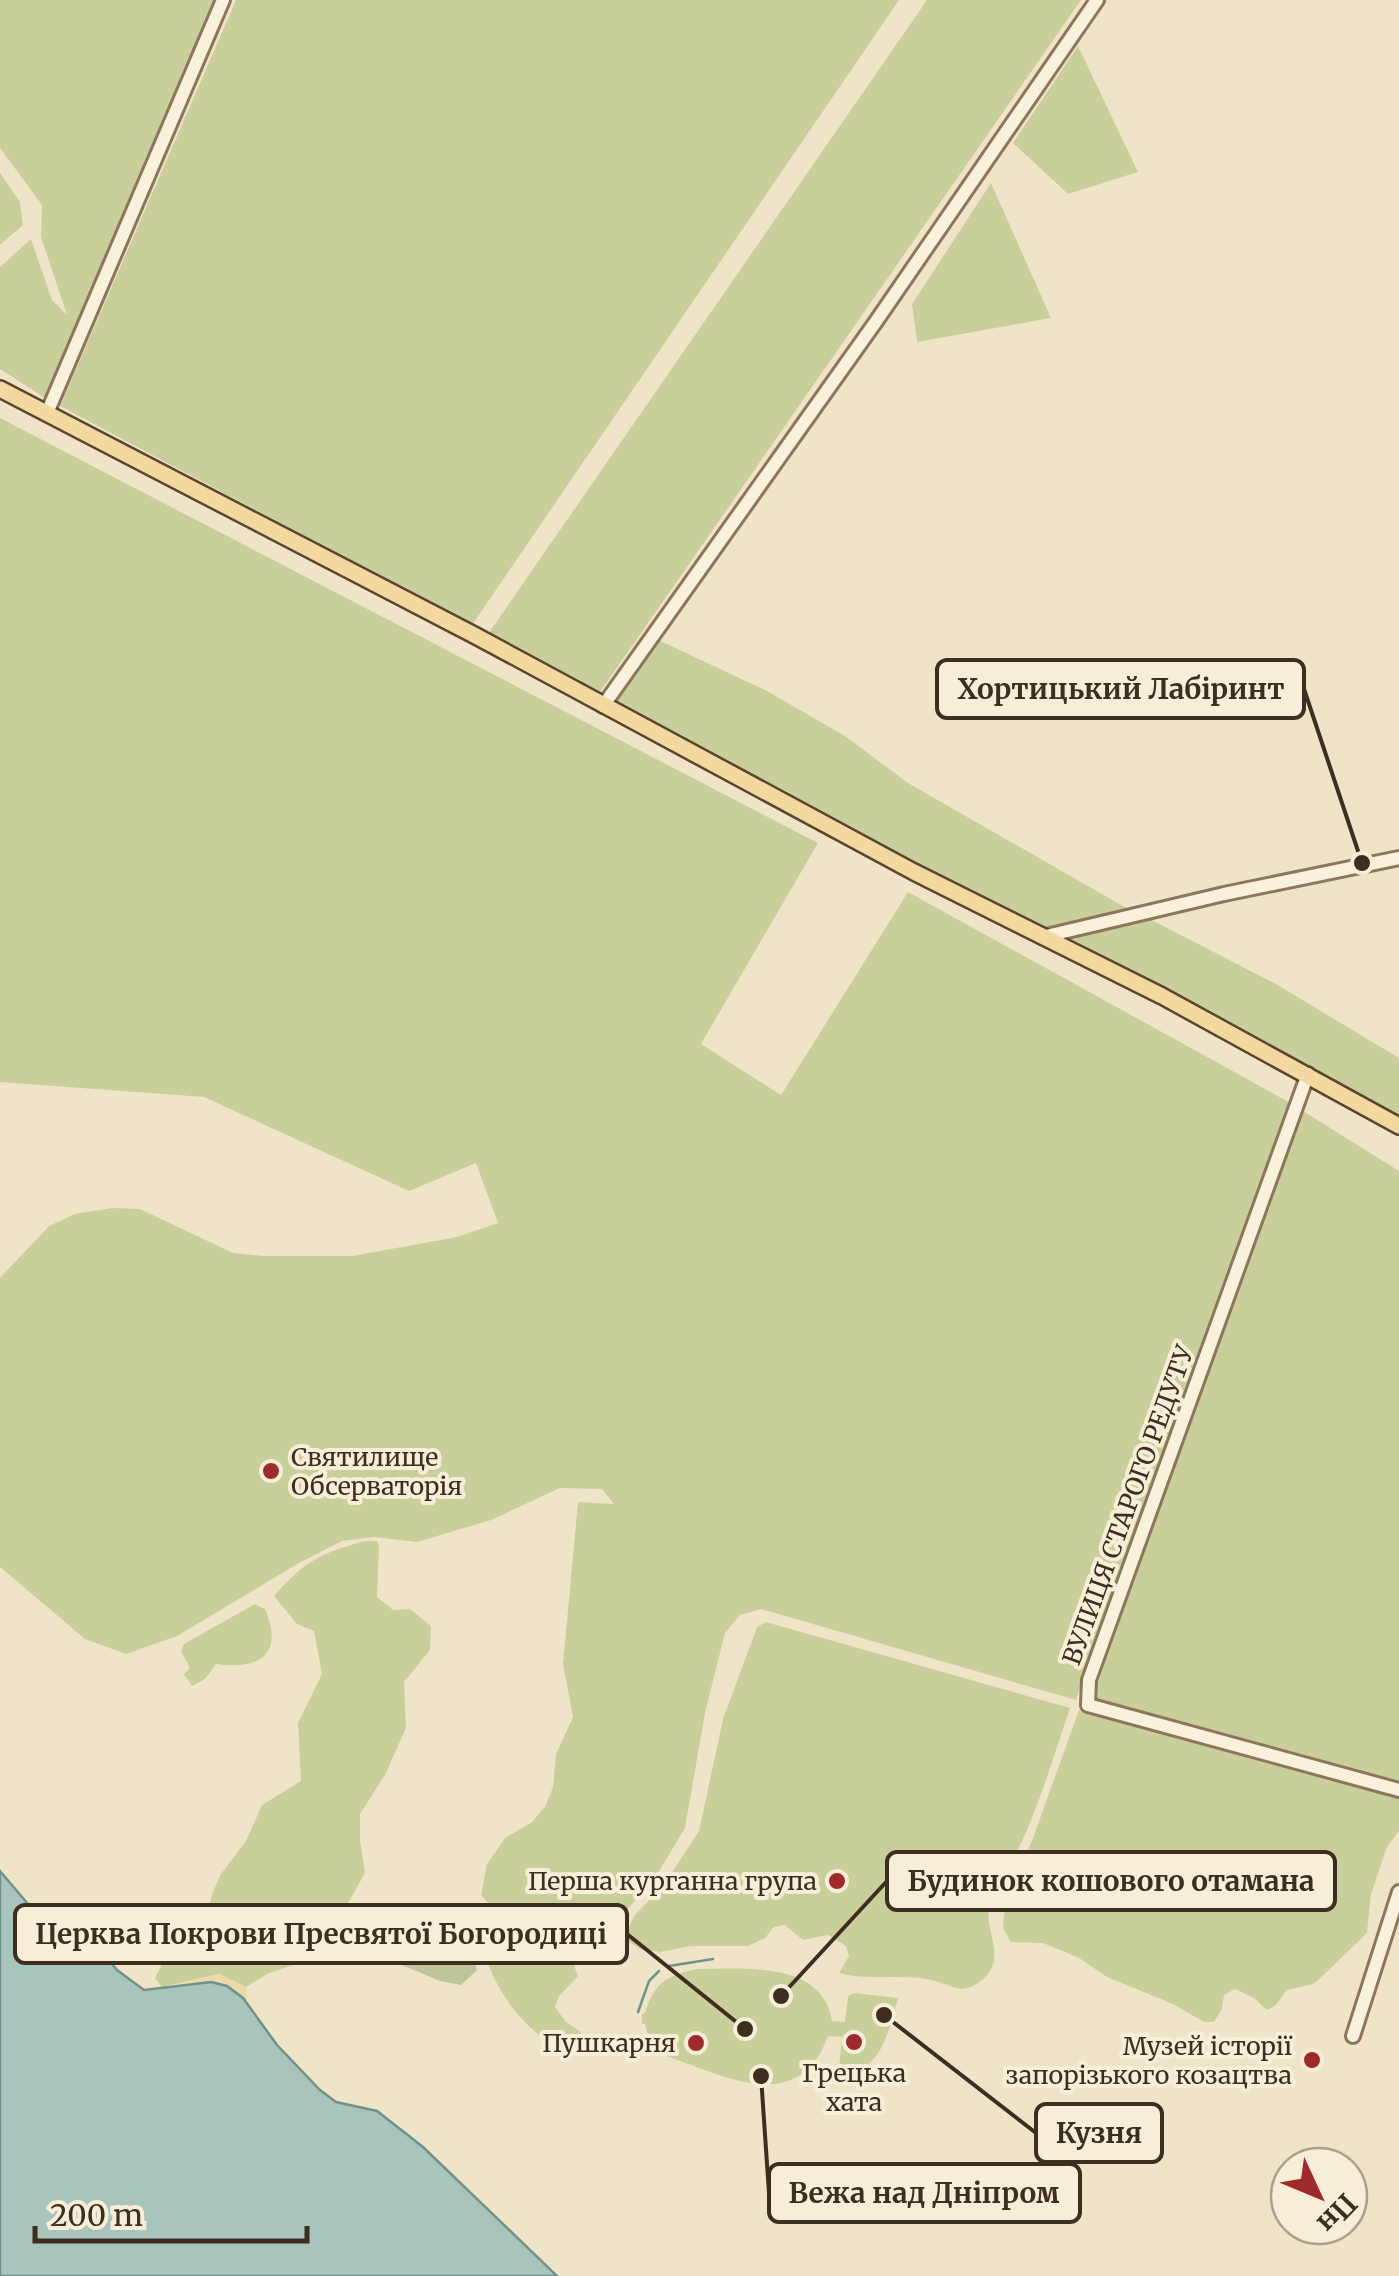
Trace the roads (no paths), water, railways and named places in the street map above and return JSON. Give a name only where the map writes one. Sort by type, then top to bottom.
[{"type":"main road","points":[[0,389],[1042,937],[1162,996],[1399,1126]]},
{"type":"street","points":[[48,413],[222,0]]},
{"type":"street","points":[[603,706],[1098,0]]},
{"type":"street","points":[[1042,937],[1399,858]]},
{"type":"street","name":"ВУЛИЦЯ СТАРОГО РЕДУТУ","points":[[1308,1074],[1090,1680],[1088,1705],[1399,1790]]},
{"type":"street","points":[[1352,2036],[1399,1892]]},
{"type":"water","points":[[0,1871],[28,1904],[31,1917],[27,1932],[91,1938],[117,1970],[144,1990],[211,1982],[227,1986],[243,1998],[277,2045],[320,2090],[336,2102],[377,2111],[423,2147],[557,2276],[0,2276]]},
{"type":"waterway","points":[[669,1966],[713,1959]]},
{"type":"waterway","points":[[638,2012],[649,1981],[659,1971]]},
{"type":"place","name":"Хортицький Лабіринт","points":[[1362,863]]},
{"type":"place","name":"Святилище Обсерваторія","points":[[271,1471]]},
{"type":"place","name":"Перша курганна група","points":[[837,1881]]},
{"type":"place","name":"Будинок кошового отамана","points":[[781,1996]]},
{"type":"place","name":"Кузня","points":[[884,2015]]},
{"type":"place","name":"Церква Покрови Пресвятої Богородиці","points":[[745,2029]]},
{"type":"place","name":"Грецька хата","points":[[854,2042]]},
{"type":"place","name":"Пушкарня","points":[[696,2043]]},
{"type":"place","name":"Музей історії запорізького козацтва","points":[[1312,2060]]},
{"type":"place","name":"Вежа над Дніпром","points":[[761,2076]]}]
